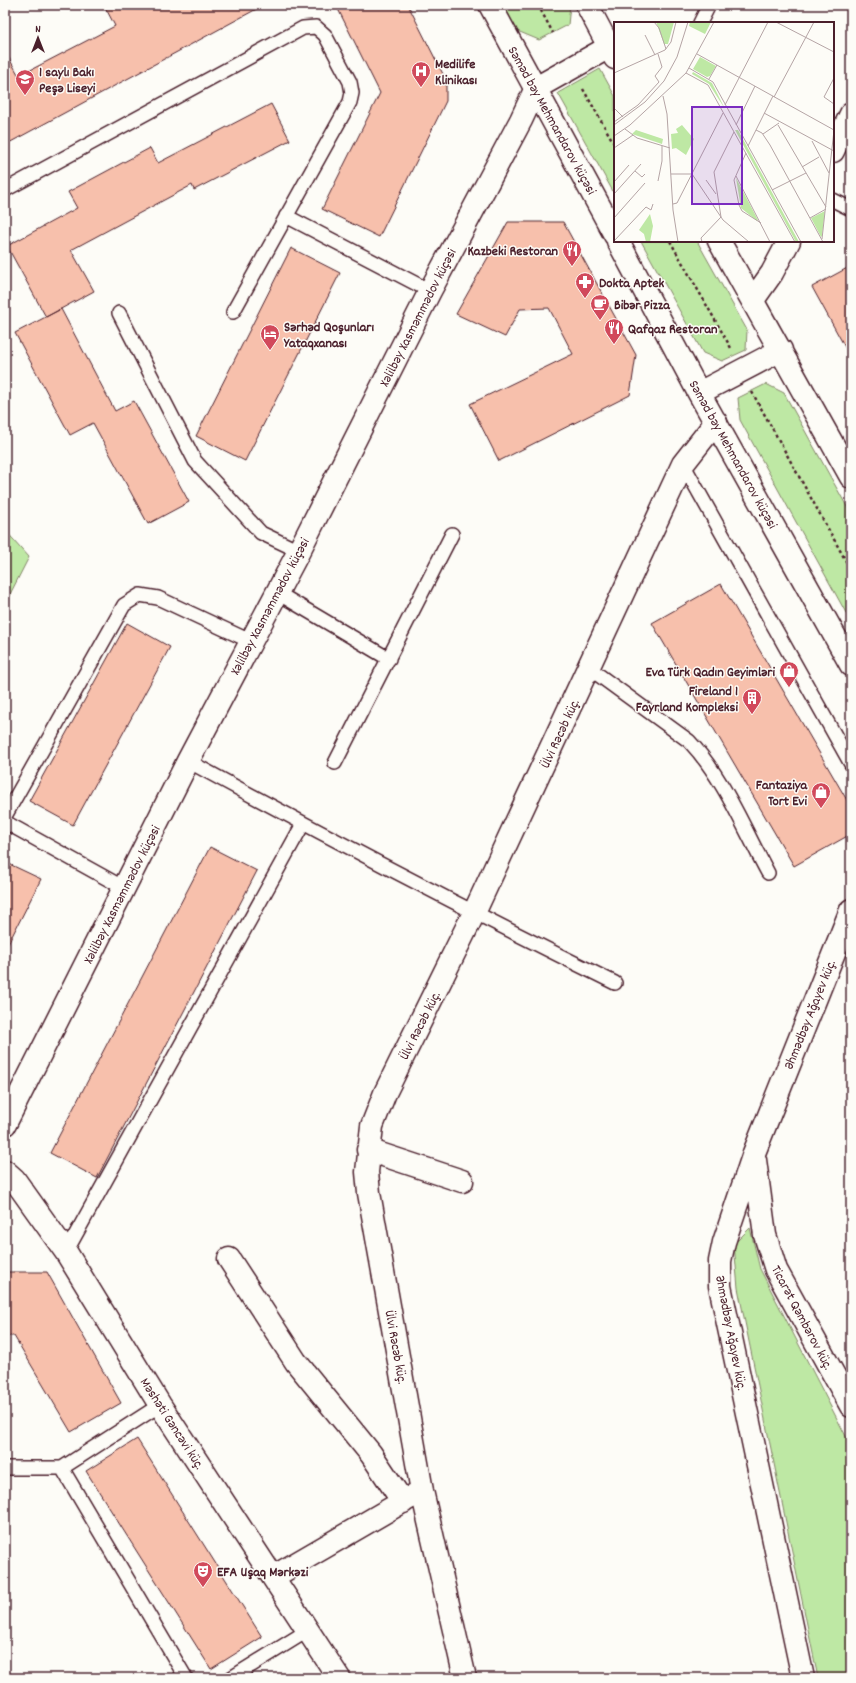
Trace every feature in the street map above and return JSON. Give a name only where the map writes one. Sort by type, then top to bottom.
[{"type":"street","name":"Səməd bəy Mehmandarov küçəsi","points":[[490,5],[614,233]]},
{"type":"street","points":[[536,88],[612,53],[587,5]]},
{"type":"street","name":"Xəlilbəy Xasməmmədov küçəsi","points":[[5,1124],[188,761],[299,550],[430,292],[521,120],[536,88]]},
{"type":"street","points":[[834,149],[851,114]]},
{"type":"street","name":"Səməd bəy Mehmandarov küçəsi","points":[[619,242],[699,393],[851,665]]},
{"type":"street","points":[[720,242],[851,477]]},
{"type":"street","points":[[753,300],[772,273],[788,242]]},
{"type":"street","points":[[699,393],[781,350]]},
{"type":"street","name":"Ülvi Rəcəb küç.","points":[[464,1678],[422,1491],[369,1193],[367,1172],[368,1150],[372,1126],[384,1093],[474,913],[683,464],[716,422]]},
{"type":"street","name":"Əhmədbəy Ağayev küç.","points":[[803,1678],[720,1286],[720,1262],[724,1242],[754,1153],[851,910]]},
{"type":"street","points":[[368,1150],[462,1181]]},
{"type":"street","name":"Ticarət Qəmbərov küç.","points":[[754,1153],[764,1235],[776,1270],[851,1406]]},
{"type":"street","name":"Məshəti Gəncəvi küç.","points":[[5,1171],[14,1179],[66,1252],[160,1405],[339,1678]]},
{"type":"street","points":[[229,1259],[296,1362],[371,1454],[403,1502]]},
{"type":"street","points":[[273,1577],[422,1491]]},
{"type":"lane","points":[[700,22],[709,5]]},
{"type":"lane","points":[[5,190],[303,28],[316,27],[325,35],[350,82],[352,93],[350,102],[233,312]]},
{"type":"lane","points":[[834,200],[851,209]]},
{"type":"lane","points":[[286,216],[430,292]]},
{"type":"lane","points":[[119,313],[195,461],[261,533],[299,550]]},
{"type":"lane","points":[[683,464],[851,764]]},
{"type":"lane","points":[[335,763],[452,534]]},
{"type":"lane","points":[[276,592],[389,659]]},
{"type":"lane","points":[[5,816],[124,605],[140,595],[158,598],[250,641]]},
{"type":"lane","points":[[589,668],[689,741],[702,755],[714,772],[768,873]]},
{"type":"lane","points":[[188,761],[303,824],[474,913],[615,983]]},
{"type":"lane","points":[[5,822],[124,888]]},
{"type":"lane","points":[[66,1252],[303,824]]},
{"type":"lane","points":[[5,1468],[62,1468],[160,1405]]},
{"type":"lane","points":[[62,1468],[186,1678]]},
{"type":"lane","points":[[231,1678],[307,1631]]},
{"type":"path","points":[[538,5],[553,33]]},
{"type":"path","points":[[582,88],[614,143]]},
{"type":"path","points":[[671,242],[732,348]]},
{"type":"path","points":[[752,392],[851,570]]},
{"type":"green space","points":[[503,5],[570,5],[568,25],[539,40],[515,30]]},
{"type":"green space","points":[[600,69],[614,94],[614,193],[558,93]]},
{"type":"green space","points":[[642,242],[698,242],[747,330],[746,350],[722,361],[703,353]]},
{"type":"green space","points":[[766,384],[784,393],[851,514],[851,622],[740,420],[738,398]]},
{"type":"green space","points":[[5,530],[29,557],[5,604]]},
{"type":"green space","points":[[750,1228],[760,1269],[851,1446],[851,1678],[818,1678],[738,1288],[734,1244]]},
{"type":"building","points":[[104,5],[264,5],[5,145],[5,51],[19,76],[115,26]]},
{"type":"building","points":[[336,5],[408,5],[446,80],[446,101],[379,237],[322,209],[380,93]]},
{"type":"building","points":[[271,104],[290,140],[194,190],[192,185],[71,250],[94,291],[46,317],[7,246],[77,208],[68,192],[150,148],[158,163]]},
{"type":"building","points":[[508,222],[563,222],[636,355],[630,395],[499,461],[470,404],[573,354],[549,308],[520,309],[505,337],[456,314]]},
{"type":"building","points":[[291,248],[340,273],[245,461],[196,436]]},
{"type":"building","points":[[851,266],[851,358],[812,287]]},
{"type":"building","points":[[61,309],[115,411],[134,401],[189,502],[148,524],[93,423],[70,435],[15,333]]},
{"type":"building","name":"Fireland 1 Fayrland Kompleksi","points":[[721,584],[851,807],[851,834],[794,866],[652,623]]},
{"type":"building","points":[[127,623],[170,647],[73,825],[29,801]]},
{"type":"building","points":[[210,847],[257,871],[97,1178],[50,1153]]},
{"type":"building","points":[[5,862],[41,879],[5,950]]},
{"type":"building","points":[[5,1272],[47,1272],[121,1403],[71,1432],[14,1336],[5,1336]]},
{"type":"building","points":[[137,1439],[262,1637],[211,1669],[86,1471]]},
{"type":"place","name":"Medilife Klinikası","points":[[421,88]]},
{"type":"place","name":"1 saylı Bakı Peşə Liseyi","points":[[25,96]]},
{"type":"place","name":"Kazbeki Restoran","points":[[572,267]]},
{"type":"place","name":"Dokta Aptek","points":[[585,299]]},
{"type":"place","name":"Bibər Pizza","points":[[600,321]]},
{"type":"place","name":"Qafqaz Restoran","points":[[614,345]]},
{"type":"place","name":"Sərhəd Qoşunları Yataqxanası","points":[[270,351]]},
{"type":"place","name":"Eva Türk Qadın Geyimləri","points":[[789,688]]},
{"type":"place","name":"Fireland 1 Fayrland Kompleksi","points":[[752,715]]},
{"type":"place","name":"Fantaziya Tort Evi","points":[[821,809]]},
{"type":"place","name":"EFA Uşaq Mərkəzi","points":[[203,1588]]}]
